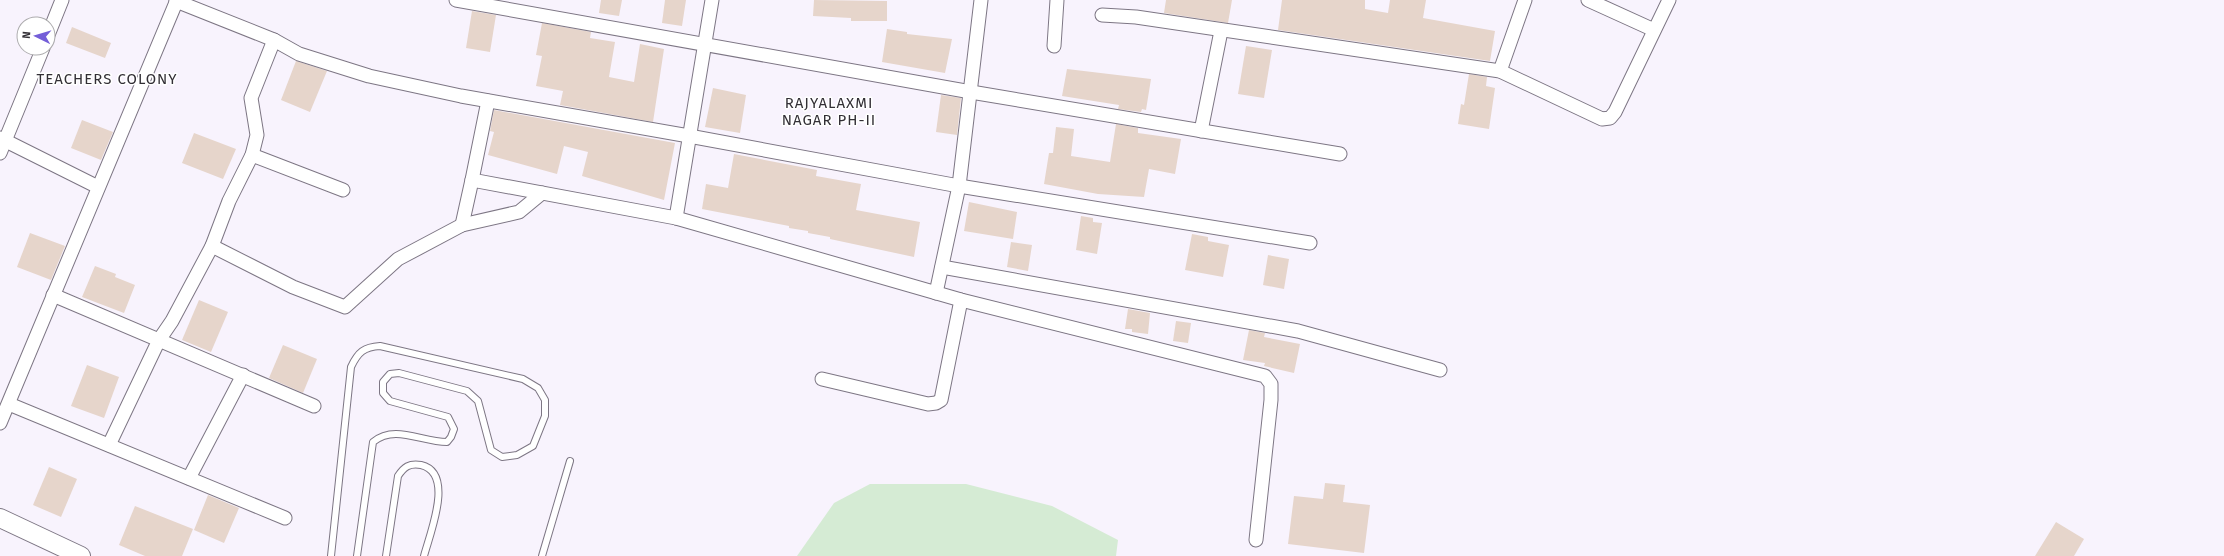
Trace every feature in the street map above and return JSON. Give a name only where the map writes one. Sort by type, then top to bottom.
[{"type":"main road","points":[[0,518],[81,556]]},
{"type":"street","points":[[56,16],[62,0]]},
{"type":"street","points":[[456,0],[972,92],[1340,154]]},
{"type":"street","points":[[676,218],[712,0]]},
{"type":"street","points":[[936,293],[959,186],[972,92],[981,0]]},
{"type":"street","points":[[1054,46],[1057,0]]},
{"type":"street","points":[[1500,71],[1525,0]]},
{"type":"street","points":[[1588,0],[1654,30]]},
{"type":"street","points":[[1102,15],[1136,17],[1500,71],[1602,119],[1610,118],[1615,112],[1669,0]]},
{"type":"street","points":[[0,423],[177,1],[274,40],[299,54],[369,76],[488,101],[689,136],[959,186],[1310,243]]},
{"type":"street","points":[[1201,131],[1221,30]]},
{"type":"street","points":[[110,445],[159,340],[172,322],[212,246],[229,201],[252,155],[258,135],[251,98],[274,40]]},
{"type":"street","points":[[0,153],[3,139],[39,56]]},
{"type":"street","points":[[462,224],[488,101]]},
{"type":"street","points":[[3,139],[98,187]]},
{"type":"street","points":[[252,155],[343,190]]},
{"type":"street","points":[[472,180],[676,218],[961,300],[1265,376],[1271,384],[1271,400],[1256,540]]},
{"type":"street","points":[[212,246],[293,287],[345,307],[398,259],[462,224],[519,212],[542,193]]},
{"type":"street","points":[[942,267],[1298,331],[1440,370]]},
{"type":"street","points":[[53,295],[314,406]]},
{"type":"street","points":[[822,379],[928,404],[936,403],[941,400],[961,300]]},
{"type":"street","points":[[189,478],[243,375]]},
{"type":"street","points":[[9,404],[285,518]]},
{"type":"lane","points":[[331,556],[351,367],[357,354],[368,347],[380,346],[523,379],[538,388],[545,400],[545,416],[533,446],[517,455],[502,457],[491,450],[478,402],[467,392],[399,373],[390,374],[383,382],[383,393],[390,401],[448,417],[454,429],[447,442],[434,442],[392,433],[381,436],[373,442],[357,556]]},
{"type":"lane","points":[[542,556],[570,461]]},
{"type":"lane","points":[[386,556],[398,476],[405,467],[414,464],[428,467],[437,476],[440,490],[424,556]]},
{"type":"green space","points":[[870,484],[966,484],[1052,506],[1118,540],[1116,556],[797,556],[834,503]]},
{"type":"building","points":[[601,0],[622,0],[619,16],[599,13]]},
{"type":"building","points":[[665,0],[686,0],[682,26],[662,23]]},
{"type":"building","points":[[814,0],[887,1],[887,21],[851,21],[851,18],[813,16]]},
{"type":"building","points":[[1166,0],[1232,0],[1228,23],[1164,13]]},
{"type":"building","points":[[1282,0],[1365,0],[1365,9],[1388,13],[1390,0],[1426,0],[1423,18],[1495,31],[1490,61],[1278,30]]},
{"type":"building","points":[[472,11],[496,15],[490,52],[466,48]]},
{"type":"building","points":[[542,23],[591,32],[590,38],[615,42],[609,77],[634,82],[640,44],[664,49],[653,122],[560,105],[563,91],[536,86],[542,56],[536,55]]},
{"type":"building","points":[[72,27],[111,43],[105,58],[66,43]]},
{"type":"building","points":[[887,29],[907,32],[907,34],[952,39],[945,73],[882,62]]},
{"type":"building","points":[[1246,46],[1272,50],[1264,98],[1238,94]]},
{"type":"building","points":[[296,61],[327,71],[310,112],[281,100]]},
{"type":"building","points":[[1067,69],[1151,79],[1146,110],[1142,109],[1141,112],[1118,109],[1119,105],[1062,96]]},
{"type":"building","points":[[1469,74],[1487,77],[1486,86],[1495,88],[1489,129],[1458,124],[1461,104],[1464,105]]},
{"type":"building","points":[[713,88],[746,95],[740,133],[705,127]]},
{"type":"building","points":[[941,95],[961,98],[957,135],[936,132]]},
{"type":"building","points":[[494,110],[675,143],[664,200],[582,176],[588,152],[564,146],[557,174],[488,155],[494,132],[490,131]]},
{"type":"building","points":[[82,120],[113,132],[101,160],[71,148]]},
{"type":"building","points":[[1116,124],[1138,128],[1138,133],[1181,139],[1175,174],[1149,169],[1144,197],[1098,194],[1044,184],[1049,153],[1053,153],[1056,127],[1074,129],[1071,156],[1110,162]]},
{"type":"building","points":[[194,133],[236,149],[223,179],[182,163]]},
{"type":"building","points":[[734,154],[817,170],[816,176],[861,184],[856,210],[920,222],[914,257],[830,239],[830,237],[808,233],[808,231],[789,228],[789,226],[702,209],[706,184],[728,188]]},
{"type":"building","points":[[969,202],[1017,212],[1013,239],[964,231]]},
{"type":"building","points":[[1081,216],[1093,218],[1093,222],[1102,223],[1097,254],[1076,250]]},
{"type":"building","points":[[30,233],[65,246],[51,280],[17,267]]},
{"type":"building","points":[[1192,234],[1208,237],[1208,241],[1229,245],[1223,277],[1185,270]]},
{"type":"building","points":[[1011,242],[1032,245],[1028,271],[1007,267]]},
{"type":"building","points":[[1268,255],[1289,259],[1284,289],[1263,285]]},
{"type":"building","points":[[95,266],[116,274],[115,277],[135,285],[124,313],[82,297]]},
{"type":"building","points":[[199,300],[228,312],[211,352],[182,340]]},
{"type":"building","points":[[1128,309],[1150,313],[1148,334],[1132,332],[1132,329],[1125,329]]},
{"type":"building","points":[[1176,321],[1191,323],[1188,343],[1173,341]]},
{"type":"building","points":[[1249,330],[1265,333],[1264,337],[1300,344],[1294,373],[1264,366],[1265,363],[1243,360]]},
{"type":"building","points":[[283,345],[317,359],[303,393],[269,378]]},
{"type":"building","points":[[87,365],[119,377],[104,418],[71,406]]},
{"type":"building","points":[[49,467],[77,479],[61,517],[33,505]]},
{"type":"building","points":[[1325,483],[1345,485],[1343,502],[1370,505],[1364,553],[1288,544],[1294,496],[1323,499]]},
{"type":"building","points":[[208,495],[239,508],[224,543],[194,530]]},
{"type":"building","points":[[135,506],[193,529],[182,556],[145,556],[119,545]]},
{"type":"building","points":[[2056,522],[2084,539],[2074,556],[2035,556]]},
{"type":"district","name":"TEACHERS COLONY","points":[[107,79]]},
{"type":"district","name":"RAJYALAXMI NAGAR PH-II","points":[[829,112]]}]
